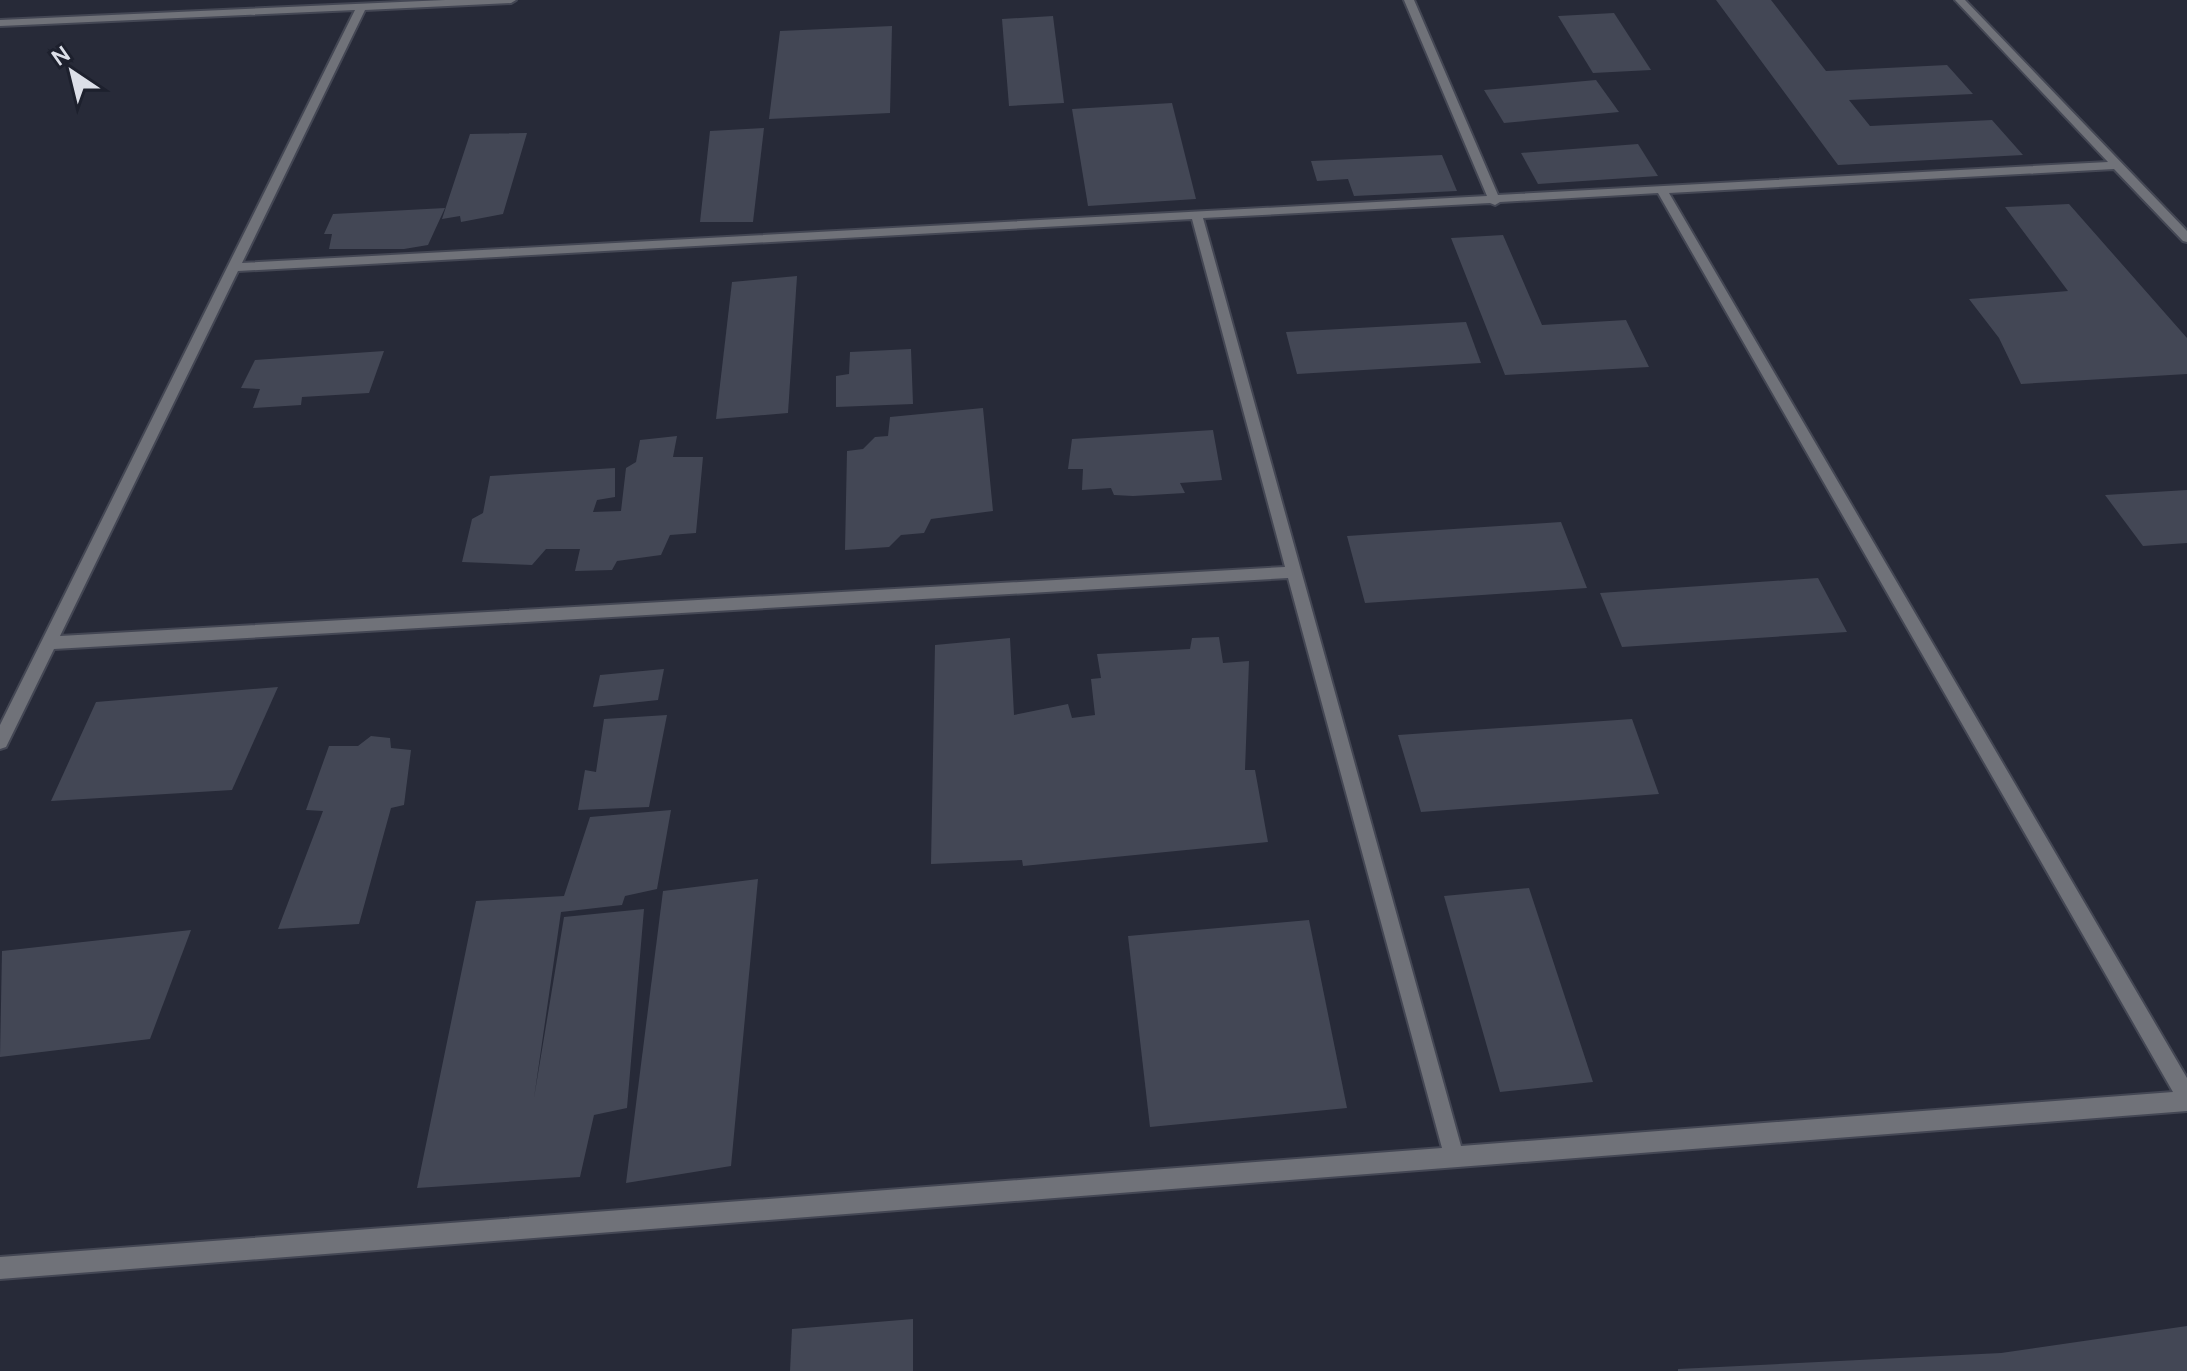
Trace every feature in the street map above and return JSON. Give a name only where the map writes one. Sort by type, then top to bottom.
[{"type":"street","points":[[0,23],[511,0]]},
{"type":"street","points":[[1409,0],[1495,201]]},
{"type":"street","points":[[1960,0],[2187,238]]},
{"type":"street","points":[[0,742],[361,7]]},
{"type":"street","points":[[234,267],[2117,165]]},
{"type":"street","points":[[0,1268],[2187,1099],[1662,190]]},
{"type":"street","points":[[1197,217],[1454,1156]]},
{"type":"street","points":[[48,643],[1294,572]]},
{"type":"building","points":[[1716,0],[1771,0],[1826,71],[1947,65],[1973,94],[1849,100],[1870,126],[1992,120],[2023,155],[1838,165]]},
{"type":"building","points":[[1614,13],[1651,70],[1593,73],[1558,16]]},
{"type":"building","points":[[1053,16],[1064,103],[1009,106],[1002,19]]},
{"type":"building","points":[[892,26],[890,113],[769,119],[780,31]]},
{"type":"building","points":[[1596,80],[1619,112],[1504,123],[1484,90]]},
{"type":"building","points":[[1172,103],[1196,199],[1088,206],[1072,109]]},
{"type":"building","points":[[764,128],[753,222],[700,222],[710,131]]},
{"type":"building","points":[[527,133],[503,214],[461,222],[460,216],[442,219],[470,134]]},
{"type":"building","points":[[1638,144],[1658,176],[1538,184],[1521,153]]},
{"type":"building","points":[[1442,155],[1457,191],[1354,196],[1348,179],[1317,181],[1311,161]]},
{"type":"building","points":[[2069,204],[2187,338],[2187,374],[2021,384],[1999,338],[1969,299],[2068,291],[2005,207]]},
{"type":"building","points":[[445,208],[428,245],[404,249],[329,249],[332,234],[324,234],[333,214]]},
{"type":"building","points":[[1503,235],[1542,325],[1626,320],[1649,367],[1505,375],[1451,238]]},
{"type":"building","points":[[797,276],[788,413],[716,419],[732,282]]},
{"type":"building","points":[[1466,322],[1481,363],[1297,374],[1286,332]]},
{"type":"building","points":[[911,349],[913,404],[836,407],[836,376],[849,374],[850,352]]},
{"type":"building","points":[[384,351],[369,393],[302,397],[301,405],[253,408],[260,389],[241,388],[255,360]]},
{"type":"building","points":[[983,408],[993,511],[931,519],[924,533],[901,535],[889,547],[845,550],[847,451],[863,449],[875,437],[888,436],[890,417]]},
{"type":"building","points":[[1213,430],[1222,480],[1180,483],[1185,493],[1133,496],[1114,495],[1111,488],[1082,490],[1083,469],[1068,469],[1072,439]]},
{"type":"building","points":[[677,436],[673,457],[703,457],[696,533],[670,535],[661,555],[617,561],[612,570],[575,571],[580,549],[546,549],[532,565],[462,562],[472,519],[483,513],[490,476],[615,468],[615,497],[597,500],[593,512],[621,511],[626,468],[636,462],[640,440]]},
{"type":"building","points":[[2187,490],[2187,543],[2143,546],[2105,495]]},
{"type":"building","points":[[1561,522],[1587,588],[1365,603],[1347,536]]},
{"type":"building","points":[[1818,578],[1847,632],[1622,647],[1600,593]]},
{"type":"building","points":[[1219,637],[1223,663],[1249,661],[1245,770],[1255,770],[1268,842],[1023,866],[1022,860],[931,864],[935,645],[1010,638],[1014,715],[1068,704],[1072,718],[1095,715],[1091,679],[1101,678],[1097,654],[1190,649],[1192,638]]},
{"type":"building","points":[[664,669],[658,700],[593,707],[600,675]]},
{"type":"building","points":[[278,687],[232,790],[51,801],[96,702]]},
{"type":"building","points":[[667,715],[649,807],[578,810],[585,770],[596,772],[604,719]]},
{"type":"building","points":[[1632,719],[1659,794],[1421,812],[1398,735]]},
{"type":"building","points":[[371,736],[390,738],[391,748],[411,750],[404,805],[391,808],[359,924],[278,929],[323,811],[306,810],[329,746],[358,746]]},
{"type":"building","points":[[671,810],[657,889],[625,896],[622,905],[561,912],[534,1098],[564,917],[644,909],[627,1108],[594,1115],[580,1177],[417,1188],[476,901],[564,896],[590,817]]},
{"type":"building","points":[[758,879],[731,1166],[626,1183],[663,891]]},
{"type":"building","points":[[1529,888],[1593,1082],[1500,1092],[1444,896]]},
{"type":"building","points":[[1309,920],[1347,1108],[1150,1127],[1128,936]]},
{"type":"building","points":[[191,930],[150,1039],[0,1057],[2,951]]},
{"type":"building","points":[[913,1319],[913,1371],[790,1371],[792,1329]]},
{"type":"building","points":[[2187,1326],[2187,1371],[1678,1371],[2001,1353]]}]
